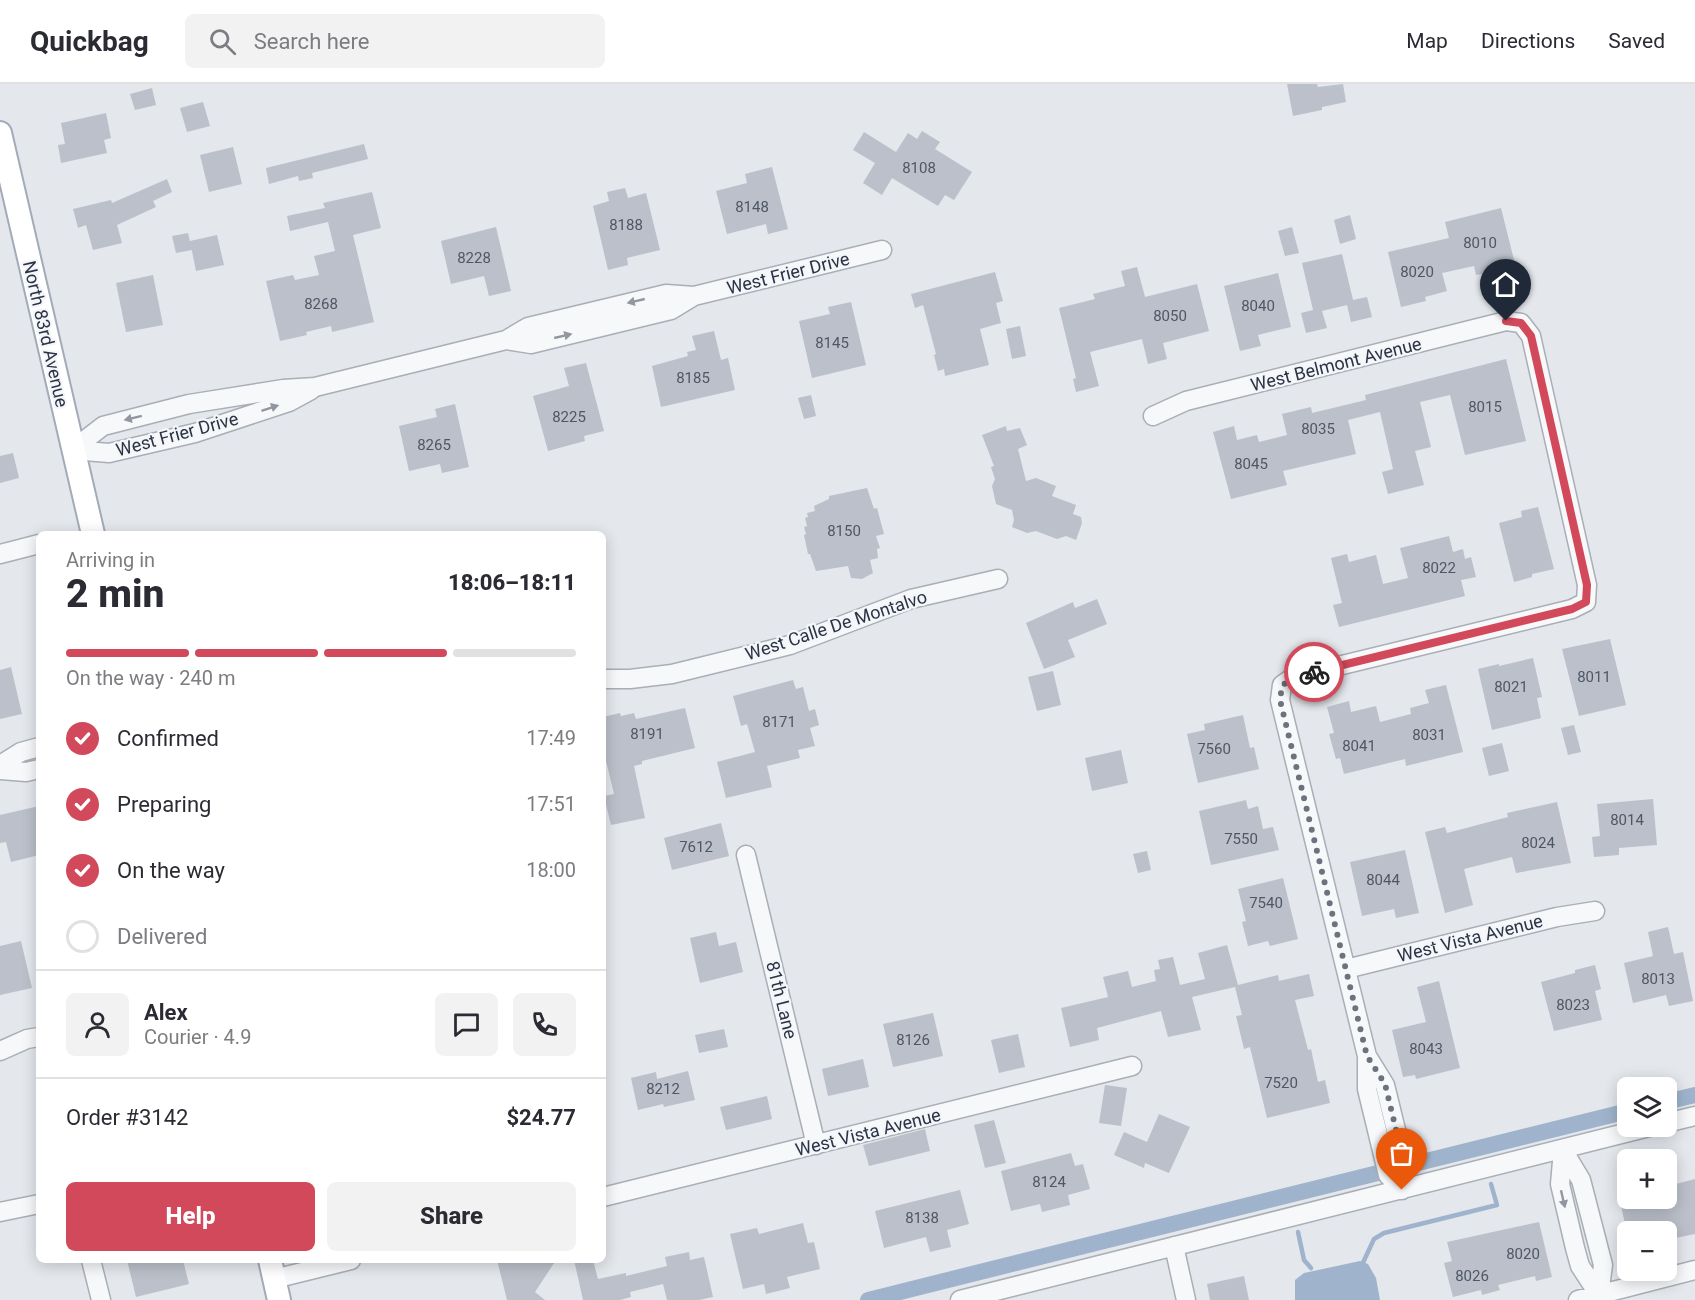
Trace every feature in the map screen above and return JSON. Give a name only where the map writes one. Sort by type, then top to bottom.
[{"type":"main road","name":"North 83rd Avenue","points":[[0,133],[89,531]]},
{"type":"street","name":"West Frier Drive","points":[[72,450],[103,426],[189,404],[283,389],[315,387],[506,340],[528,327],[666,294],[694,296],[882,250]]},
{"type":"street","name":"West Belmont Avenue","points":[[1153,416],[1186,401],[1506,321],[1521,323],[1531,336],[1587,585],[1586,602],[1572,609],[1293,677],[1282,686],[1280,700],[1346,969]]},
{"type":"street","name":"West Frier Drive","points":[[72,450],[109,453],[195,433],[289,402],[315,387]]},
{"type":"street","points":[[158,412],[165,440]]},
{"type":"street","points":[[0,554],[36,545]]},
{"type":"street","name":"West Calle De Montalvo","points":[[606,679],[672,674],[790,645],[911,599],[998,579]]},
{"type":"street","points":[[0,765],[21,752],[36,748]]},
{"type":"street","points":[[0,770],[26,772],[36,770]]},
{"type":"street","name":"81th Lane","points":[[747,855],[816,1145]]},
{"type":"street","name":"West Vista Avenue","points":[[1346,969],[1557,916],[1595,911]]},
{"type":"street","points":[[1346,969],[1367,1056],[1367,1089],[1372,1110],[1396,1168],[1402,1190]]},
{"type":"street","points":[[0,1051],[36,1038]]},
{"type":"street","points":[[1367,1056],[1385,1084],[1390,1105],[1396,1168]]},
{"type":"street","name":"West Vista Avenue","points":[[606,1196],[1132,1066]]},
{"type":"street","points":[[1372,1110],[1390,1105]]},
{"type":"street","points":[[1677,1120],[1695,1116]]},
{"type":"street","points":[[960,1300],[1617,1136]]},
{"type":"street","points":[[1563,1150],[1581,1180],[1603,1264],[1599,1295]]},
{"type":"street","points":[[1563,1150],[1560,1184],[1569,1224],[1581,1266],[1599,1295]]},
{"type":"street","points":[[0,1212],[36,1205]]},
{"type":"street","points":[[1569,1224],[1591,1219]]},
{"type":"street","points":[[1174,1246],[1186,1300]]},
{"type":"street","points":[[92,1263],[101,1300]]},
{"type":"street","points":[[275,1280],[340,1263]]},
{"type":"street","points":[[1578,1300],[1695,1270]]},
{"type":"water","points":[[1360,1261],[1368,1264],[1376,1278],[1380,1300],[1295,1300],[1295,1280],[1304,1273]]},
{"type":"building","points":[[1287,84],[1317,84],[1318,87],[1343,84],[1346,102],[1293,116]]},
{"type":"building","points":[[152,88],[156,105],[135,110],[130,94]]},
{"type":"building","points":[[203,102],[210,126],[187,132],[180,108]]},
{"type":"building","points":[[106,113],[111,138],[104,140],[107,153],[61,163],[58,145],[65,144],[61,123]]},
{"type":"building","points":[[922,131],[940,142],[935,149],[972,172],[954,200],[945,195],[938,206],[892,178],[882,195],[863,183],[875,163],[853,150],[864,132],[896,152],[908,133],[917,139]]},
{"type":"building","points":[[364,144],[368,159],[312,173],[313,178],[299,181],[298,176],[269,184],[266,168]]},
{"type":"building","points":[[233,147],[242,184],[209,192],[200,155]]},
{"type":"building","points":[[772,167],[788,229],[768,234],[766,224],[727,234],[716,191],[747,183],[745,174]]},
{"type":"building","points":[[167,179],[172,192],[153,201],[156,207],[117,225],[122,243],[93,250],[86,225],[78,228],[73,209],[111,200],[112,203]]},
{"type":"building","points":[[625,188],[628,198],[646,193],[660,250],[627,258],[628,265],[608,270],[593,206],[609,201],[607,192]]},
{"type":"building","points":[[372,192],[381,228],[353,235],[374,322],[332,332],[331,326],[306,332],[307,335],[280,341],[266,281],[293,275],[295,280],[319,275],[314,256],[335,251],[328,222],[290,231],[287,216],[325,208],[323,203]]},
{"type":"building","points":[[1501,208],[1518,276],[1498,281],[1495,271],[1476,275],[1474,266],[1442,273],[1447,291],[1425,297],[1426,301],[1401,307],[1388,252],[1449,238],[1445,222]]},
{"type":"building","points":[[1350,215],[1356,239],[1340,244],[1334,220]]},
{"type":"building","points":[[496,227],[511,291],[489,296],[484,276],[451,284],[441,241]]},
{"type":"building","points":[[1292,227],[1299,253],[1285,256],[1278,231]]},
{"type":"building","points":[[188,233],[192,250],[176,253],[172,236]]},
{"type":"building","points":[[217,235],[224,265],[196,271],[190,241]]},
{"type":"building","points":[[1342,254],[1353,300],[1367,297],[1372,317],[1351,322],[1347,305],[1322,311],[1327,328],[1306,333],[1301,313],[1313,310],[1302,263]]},
{"type":"building","points":[[1137,267],[1145,297],[1197,284],[1209,331],[1163,343],[1167,359],[1148,364],[1142,339],[1090,352],[1099,386],[1076,392],[1073,379],[1076,378],[1059,308],[1095,299],[1093,294],[1125,286],[1121,271]]},
{"type":"building","points":[[995,272],[1003,301],[996,303],[1001,323],[980,329],[989,365],[945,376],[944,369],[938,371],[934,355],[936,354],[923,305],[915,308],[911,294]]},
{"type":"building","points":[[1278,273],[1291,327],[1258,335],[1261,346],[1240,351],[1224,286]]},
{"type":"building","points":[[153,275],[163,325],[126,332],[116,283]]},
{"type":"building","points":[[851,302],[866,365],[812,378],[799,321],[830,314],[828,307]]},
{"type":"building","points":[[1020,326],[1026,356],[1012,359],[1006,329]]},
{"type":"building","points":[[714,331],[721,360],[728,358],[735,390],[661,407],[652,366],[688,356],[687,352],[696,350],[692,336]]},
{"type":"building","points":[[1506,359],[1526,441],[1465,455],[1450,395],[1420,402],[1431,447],[1415,451],[1424,485],[1388,494],[1382,472],[1393,469],[1380,412],[1348,420],[1356,454],[1283,471],[1287,485],[1231,499],[1213,432],[1234,426],[1237,440],[1257,435],[1259,442],[1287,435],[1282,414],[1311,407],[1312,413],[1366,400],[1365,395]]},
{"type":"building","points":[[586,363],[604,431],[584,436],[585,441],[548,451],[533,396],[569,386],[564,368]]},
{"type":"building","points":[[811,395],[816,416],[804,419],[798,398]]},
{"type":"building","points":[[455,404],[469,467],[442,473],[440,464],[409,471],[399,426],[437,417],[435,409]]},
{"type":"building","points":[[1006,426],[1007,431],[1020,428],[1027,445],[1018,449],[1026,481],[1036,478],[1056,486],[1052,496],[1076,505],[1073,514],[1081,517],[1082,523],[1076,540],[1066,536],[1057,539],[1036,531],[1027,533],[1012,527],[1014,520],[1012,510],[996,504],[992,486],[995,479],[991,467],[994,466],[982,435]]},
{"type":"building","points":[[13,453],[19,478],[0,483],[0,456]]},
{"type":"building","points":[[867,488],[874,509],[877,508],[884,534],[876,536],[880,548],[877,549],[878,558],[870,560],[873,573],[862,579],[851,578],[848,566],[816,571],[810,554],[808,554],[804,535],[806,534],[804,527],[807,526],[805,518],[808,517],[807,513],[815,511],[814,506],[829,499],[829,496]]},
{"type":"building","points":[[1538,507],[1554,569],[1532,574],[1532,577],[1514,582],[1499,523],[1522,517],[1521,511]]},
{"type":"building","points":[[1449,536],[1453,552],[1463,549],[1465,559],[1471,557],[1476,577],[1461,580],[1465,596],[1339,627],[1333,605],[1342,603],[1331,558],[1347,554],[1349,562],[1376,555],[1383,584],[1408,578],[1400,548]]},
{"type":"building","points":[[1097,599],[1107,624],[1068,640],[1075,657],[1044,669],[1026,623],[1073,602],[1075,608]]},
{"type":"building","points":[[1610,639],[1626,705],[1579,716],[1562,649]]},
{"type":"building","points":[[1533,658],[1542,697],[1537,698],[1541,718],[1492,730],[1478,669]]},
{"type":"building","points":[[11,667],[22,714],[0,719],[0,670]]},
{"type":"building","points":[[1053,671],[1061,705],[1037,711],[1028,677]]},
{"type":"building","points":[[793,680],[796,689],[803,687],[809,711],[815,709],[819,725],[810,728],[815,746],[798,750],[800,758],[767,766],[772,787],[726,798],[717,762],[755,752],[747,724],[741,726],[733,696]]},
{"type":"building","points":[[1446,685],[1463,752],[1406,766],[1405,759],[1344,774],[1340,758],[1336,759],[1329,734],[1334,733],[1327,707],[1349,701],[1351,712],[1376,706],[1380,722],[1411,714],[1410,708],[1429,703],[1425,690]]},
{"type":"building","points":[[685,708],[695,748],[642,761],[642,764],[634,766],[645,818],[611,825],[606,796],[614,794],[606,761],[606,716],[634,713],[636,719]]},
{"type":"building","points":[[1243,715],[1250,748],[1254,747],[1259,769],[1198,783],[1187,734],[1205,730],[1204,724]]},
{"type":"building","points":[[1574,725],[1581,752],[1568,755],[1561,728]]},
{"type":"building","points":[[1502,743],[1509,771],[1489,776],[1482,748]]},
{"type":"building","points":[[1121,750],[1128,783],[1092,791],[1085,758]]},
{"type":"building","points":[[1653,799],[1657,845],[1619,848],[1619,855],[1594,857],[1592,837],[1600,836],[1597,804]]},
{"type":"building","points":[[1246,800],[1248,809],[1258,806],[1263,829],[1273,827],[1279,850],[1211,865],[1199,811]]},
{"type":"building","points":[[1557,802],[1571,863],[1516,873],[1512,857],[1464,869],[1473,905],[1445,913],[1425,832],[1445,827],[1447,833],[1508,817],[1507,813]]},
{"type":"building","points":[[36,807],[36,856],[11,862],[6,842],[0,843],[0,815]]},
{"type":"building","points":[[721,823],[729,856],[672,870],[664,838]]},
{"type":"building","points":[[1405,850],[1419,913],[1396,918],[1394,909],[1362,916],[1350,862]]},
{"type":"building","points":[[1147,851],[1151,870],[1138,873],[1133,854]]},
{"type":"building","points":[[1283,878],[1298,939],[1270,946],[1268,941],[1248,946],[1242,922],[1246,921],[1238,889]]},
{"type":"building","points":[[1668,927],[1674,954],[1683,952],[1693,1001],[1669,1006],[1666,995],[1633,1003],[1624,963],[1653,956],[1648,932]]},
{"type":"building","points":[[716,932],[719,946],[736,942],[743,972],[700,983],[690,938]]},
{"type":"building","points":[[21,941],[32,988],[0,995],[0,946]]},
{"type":"building","points":[[1227,945],[1238,985],[1278,975],[1279,981],[1309,974],[1314,996],[1295,1000],[1308,1050],[1311,1049],[1318,1082],[1325,1080],[1330,1103],[1267,1118],[1250,1047],[1244,1049],[1236,1016],[1242,1015],[1235,987],[1192,997],[1201,1030],[1168,1037],[1161,1011],[1097,1028],[1099,1040],[1070,1047],[1061,1008],[1108,997],[1103,977],[1128,971],[1132,987],[1156,981],[1154,970],[1160,969],[1158,960],[1173,957],[1180,985],[1205,979],[1198,953]]},
{"type":"building","points":[[1595,965],[1601,989],[1595,991],[1602,1020],[1554,1031],[1541,982]]},
{"type":"building","points":[[1439,981],[1460,1068],[1416,1079],[1415,1075],[1403,1077],[1392,1030],[1426,1022],[1417,987]]},
{"type":"building","points":[[933,1013],[943,1056],[893,1067],[883,1024]]},
{"type":"building","points":[[724,1029],[728,1047],[699,1053],[695,1035]]},
{"type":"building","points":[[1018,1034],[1025,1067],[999,1073],[991,1040]]},
{"type":"building","points":[[863,1059],[869,1087],[828,1096],[822,1069]]},
{"type":"building","points":[[688,1071],[695,1100],[638,1110],[631,1078],[656,1072],[657,1079]]},
{"type":"building","points":[[1105,1085],[1127,1088],[1121,1126],[1099,1123]]},
{"type":"building","points":[[767,1096],[772,1119],[726,1130],[720,1107]]},
{"type":"building","points":[[1159,1114],[1190,1127],[1169,1173],[1145,1163],[1144,1168],[1114,1155],[1124,1132],[1147,1142]]},
{"type":"building","points":[[994,1120],[1006,1163],[985,1168],[974,1125]]},
{"type":"building","points":[[925,1129],[930,1151],[869,1166],[863,1145]]},
{"type":"building","points":[[1071,1153],[1075,1166],[1083,1164],[1090,1189],[1068,1195],[1070,1205],[1042,1212],[1040,1204],[1011,1211],[1001,1171]]},
{"type":"building","points":[[1695,1179],[1695,1234],[1677,1238],[1677,1221],[1624,1221],[1622,1209],[1677,1209],[1677,1184]]},
{"type":"building","points":[[960,1190],[969,1224],[947,1230],[951,1247],[930,1252],[926,1237],[884,1248],[875,1211]]},
{"type":"building","points":[[1539,1222],[1552,1277],[1536,1281],[1535,1276],[1498,1285],[1500,1290],[1482,1295],[1481,1290],[1453,1297],[1444,1263],[1452,1261],[1447,1242]]},
{"type":"building","points":[[803,1223],[808,1243],[814,1242],[820,1269],[787,1277],[790,1288],[766,1294],[764,1284],[743,1289],[730,1234],[757,1228],[759,1234]]},
{"type":"building","points":[[689,1252],[690,1260],[704,1257],[713,1297],[699,1300],[667,1300],[663,1284],[630,1292],[631,1297],[620,1300],[583,1300],[575,1263],[594,1263],[598,1279],[626,1273],[626,1276],[667,1266],[665,1257]]},
{"type":"building","points":[[128,1263],[184,1263],[189,1284],[136,1297]]},
{"type":"building","points":[[498,1263],[554,1263],[535,1292],[545,1300],[507,1300]]},
{"type":"building","points":[[1244,1276],[1249,1300],[1210,1300],[1207,1284]]},
{"type":"waterway","points":[[1677,1099],[1695,1095]]},
{"type":"waterway","points":[[868,1300],[1617,1114]]},
{"type":"waterway","points":[[1361,1267],[1374,1239],[1384,1233],[1497,1205],[1491,1184]]},
{"type":"waterway","points":[[1298,1232],[1304,1260],[1311,1268]]},
{"type":"way so far","points":[[1314,672],[1293,677],[1282,686],[1280,700],[1367,1056],[1385,1084],[1406,1171],[1402,1190]]},
{"type":"route","points":[[1314,672],[1572,609],[1586,602],[1587,585],[1531,336],[1521,323],[1506,321]]}]
